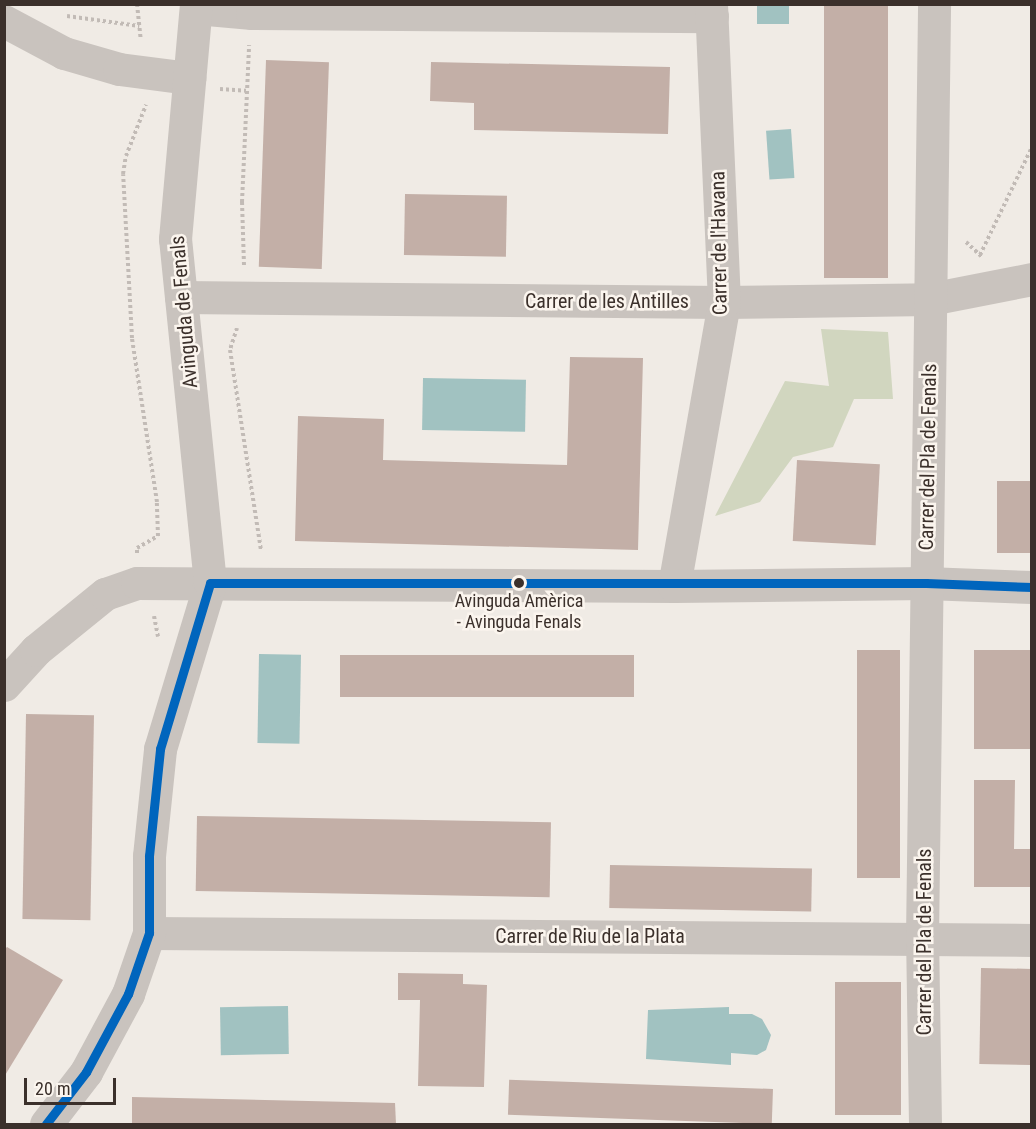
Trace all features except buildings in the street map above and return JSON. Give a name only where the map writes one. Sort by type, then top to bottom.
[{"type":"street","name":"Carrer del Pla de Fenals","points":[[925,1125],[922,939],[934,4]]},
{"type":"street","points":[[196,6],[252,14],[711,10]]},
{"type":"street","name":"Avinguda de Fenals","points":[[196,6],[175,239],[210,583]]},
{"type":"street","name":"Carrer de l'Havana","points":[[674,586],[723,302],[711,10]]},
{"type":"street","points":[[4,21],[64,53],[149,75],[189,78]]},
{"type":"street","name":"Carrer de les Antilles","points":[[181,297],[723,302],[930,299],[1032,279]]},
{"type":"street","points":[[46,1125],[86,1072],[128,994],[149,933],[149,856],[160,749],[210,583]]},
{"type":"street","points":[[4,685],[36,650],[105,594],[136,595],[210,583],[674,586],[926,583],[1032,587]]},
{"type":"street","name":"Carrer de Riu de la Plata","points":[[149,933],[1032,940]]},
{"type":"path","points":[[137,4],[149,75],[150,95],[126,156],[123,174],[132,338],[157,502],[158,536],[137,548],[136,595],[157,618],[157,641]]},
{"type":"path","points":[[63,16],[139,26]]},
{"type":"path","points":[[980,255],[1032,147]]},
{"type":"path","points":[[966,235],[966,245],[990,263]]},
{"type":"green space","points":[[821,329],[888,332],[893,399],[854,399],[833,447],[793,457],[760,502],[715,516],[785,381],[829,386]]},
{"type":"water","points":[[757,5],[789,5],[789,24],[757,24]]},
{"type":"water","points":[[791,129],[794,178],[769,180],[766,131]]},
{"type":"water","points":[[423,378],[526,380],[525,432],[422,430]]},
{"type":"water","points":[[259,654],[301,655],[299,744],[257,743]]},
{"type":"water","points":[[288,1006],[289,1054],[221,1055],[220,1007]]},
{"type":"water","points":[[729,1007],[729,1014],[752,1014],[762,1019],[771,1035],[766,1050],[757,1055],[731,1053],[731,1065],[646,1059],[648,1010]]},
{"type":"transit line","points":[[46,1124],[86,1072],[128,994],[149,933],[149,856],[160,749],[210,583],[926,583],[1032,587]]},
{"type":"place","name":"Avinguda Amèrica - Avinguda Fenals","points":[[519,583]]}]
